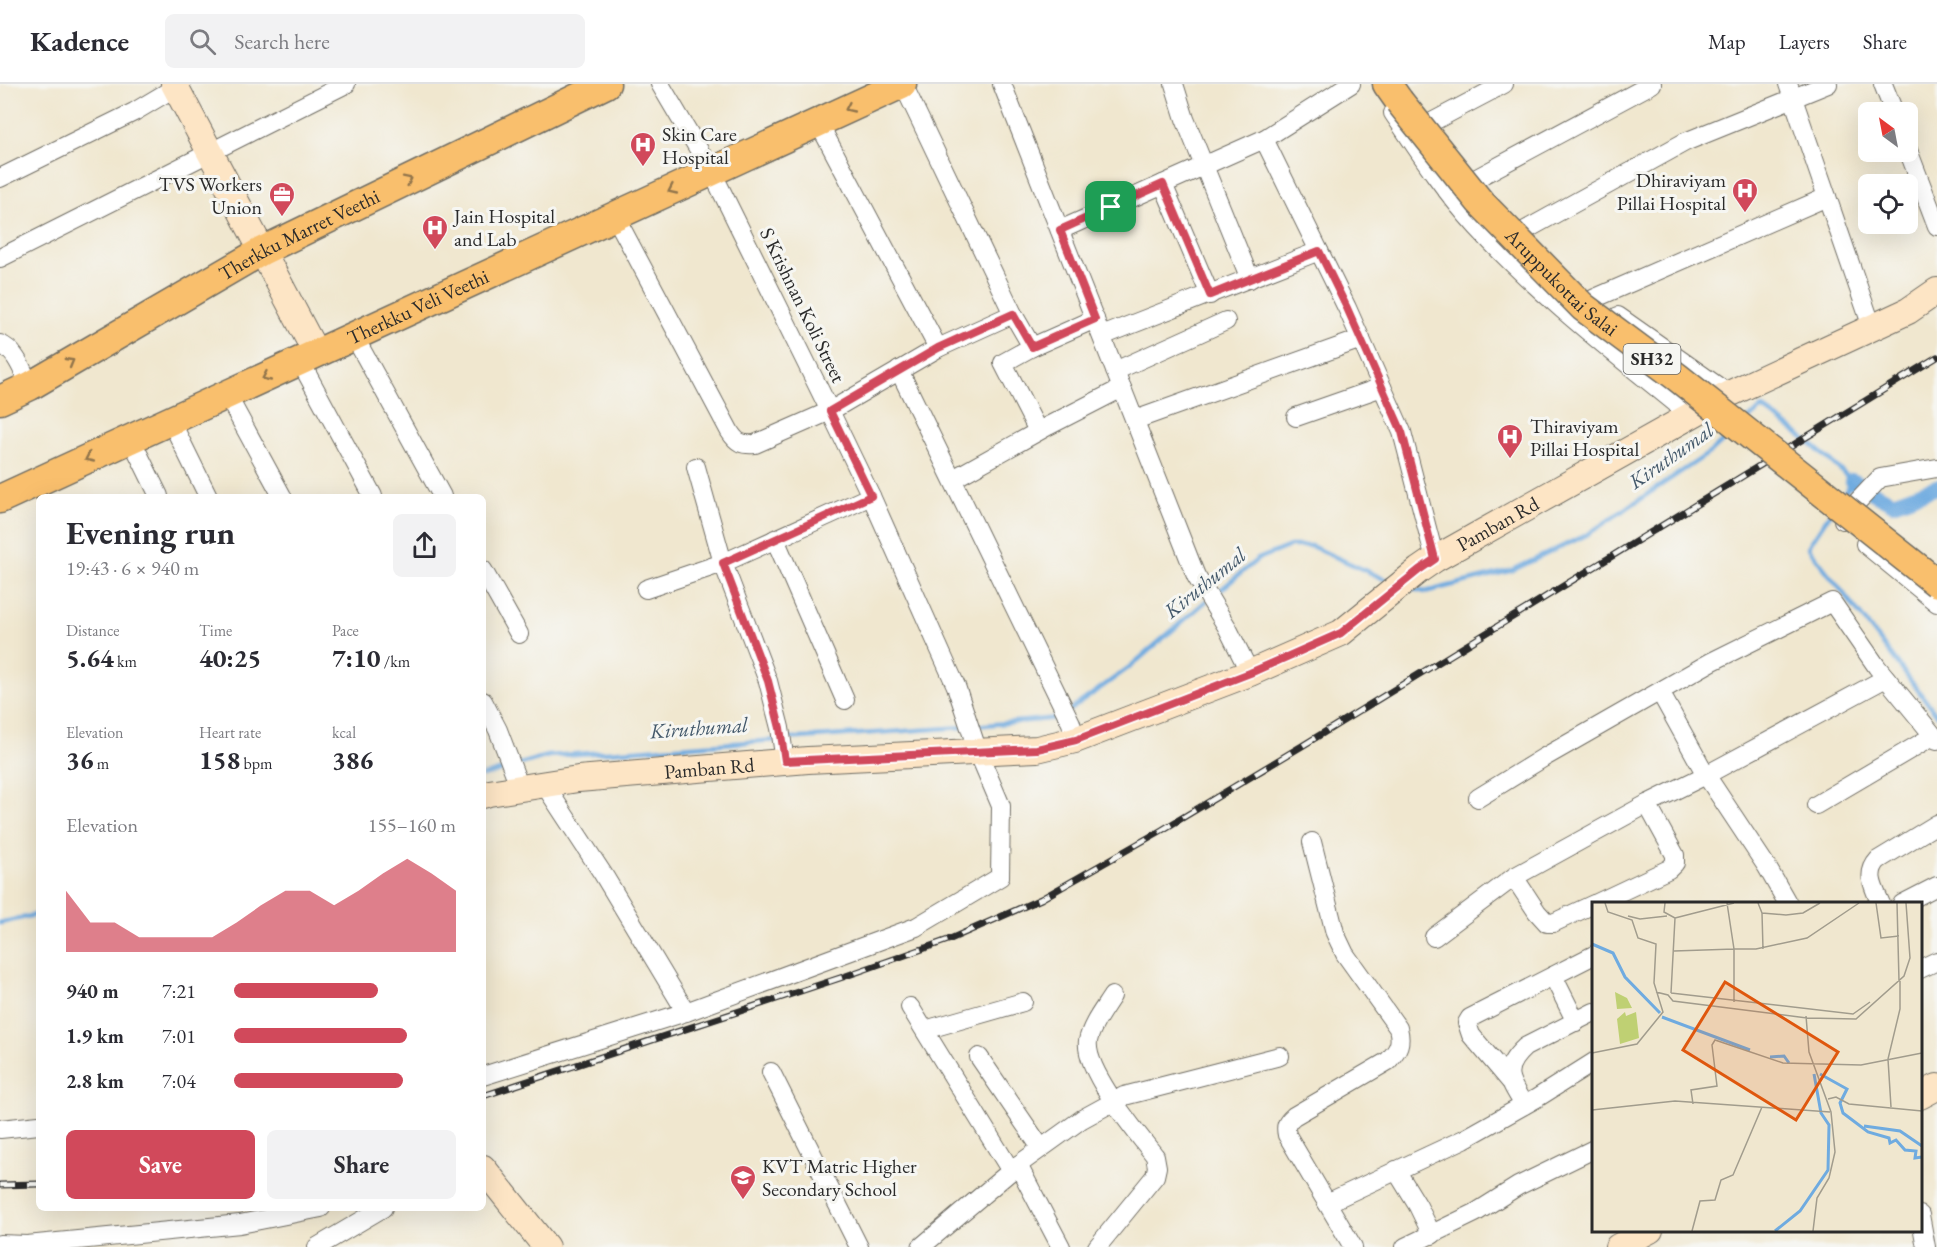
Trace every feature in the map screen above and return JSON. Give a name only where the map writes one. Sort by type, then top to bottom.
[{"type":"main road","name":"Therkku Marret Veethi","points":[[0,400],[30,386],[262,251],[606,84]]},
{"type":"main road","name":"Therkku Veli Veethi","points":[[0,499],[902,84]]},
{"type":"main road","name":"Aruppukottai Salai","points":[[1392,90],[1480,202],[1583,307],[1677,377],[1937,583]]},
{"type":"street","points":[[0,258],[346,84]]},
{"type":"street","name":"S Krishnan Koli Street","points":[[660,84],[712,172],[871,496],[956,686],[1001,806],[1000,877],[916,927],[686,1012]]},
{"type":"street","points":[[902,84],[1013,314],[1032,347]]},
{"type":"street","points":[[1002,84],[1196,576],[1216,608],[1250,673]]},
{"type":"street","points":[[1174,84],[1185,119],[1250,279]]},
{"type":"street","points":[[1060,230],[1264,139],[1351,84]]},
{"type":"street","points":[[1430,123],[1504,84]]},
{"type":"street","points":[[1475,179],[1652,84]]},
{"type":"street","points":[[1522,232],[1685,142],[1790,91],[1828,84]]},
{"type":"street","points":[[1883,84],[1890,102]]},
{"type":"street","points":[[0,178],[134,112],[177,85],[262,251],[308,357],[372,494]]},
{"type":"street","points":[[1690,415],[1557,305],[1477,227],[1430,169],[1390,109],[1386,94],[1396,87],[1404,92],[1522,232],[1593,298],[1729,394]]},
{"type":"street","points":[[1790,91],[1872,327]]},
{"type":"street","points":[[818,122],[938,348]]},
{"type":"street","points":[[1264,139],[1361,339],[1402,432],[1427,564]]},
{"type":"street","points":[[1913,162],[1937,226]]},
{"type":"street","points":[[1163,184],[1210,295]]},
{"type":"street","points":[[1593,298],[1827,197]]},
{"type":"street","points":[[615,216],[736,442],[744,445],[755,444],[830,411],[938,348],[1013,314]]},
{"type":"street","points":[[1038,431],[1003,363],[1032,347],[1210,295],[1319,251]]},
{"type":"street","name":"Pamban Rd","points":[[486,794],[526,783],[784,756],[977,747],[1037,749],[1073,732],[1250,673],[1341,633],[1427,564],[1729,394],[1908,311],[1937,291]]},
{"type":"street","points":[[953,479],[1038,431],[1119,379],[1226,321]]},
{"type":"street","points":[[354,336],[441,494]]},
{"type":"street","points":[[1134,420],[1361,339]]},
{"type":"street","points":[[0,344],[7,346],[13,354],[30,386]]},
{"type":"street","points":[[899,370],[1073,732]]},
{"type":"street","points":[[1296,417],[1382,387]]},
{"type":"street","points":[[227,395],[281,494]]},
{"type":"street","points":[[171,421],[207,494]]},
{"type":"street","points":[[131,439],[158,494]]},
{"type":"street","points":[[696,467],[723,563],[768,681],[780,728],[784,756]]},
{"type":"street","points":[[1937,468],[1885,476],[1874,482],[1844,516],[1844,526],[1937,603]]},
{"type":"street","points":[[646,589],[723,563],[871,496]]},
{"type":"street","points":[[775,539],[845,700]]},
{"type":"street","points":[[486,575],[519,634]]},
{"type":"street","points":[[1478,798],[1711,662],[1832,602],[1886,678],[1935,738],[1816,805]]},
{"type":"street","points":[[1434,937],[1514,877],[1886,678]]},
{"type":"street","points":[[1660,692],[1706,775],[1787,902]]},
{"type":"street","points":[[486,707],[508,754],[526,783],[603,874],[686,1012],[486,1075]]},
{"type":"street","points":[[1598,902],[1669,869],[1675,863],[1675,855],[1647,804]]},
{"type":"street","points":[[1881,902],[1870,875],[1871,867],[1878,860],[1937,824]]},
{"type":"street","points":[[1312,842],[1335,933],[1344,954],[1398,1028],[1401,1037],[1398,1051],[1388,1060],[1294,1116],[1285,1127],[1287,1135],[1353,1247]]},
{"type":"street","points":[[1514,877],[1547,923],[1553,923],[1592,905]]},
{"type":"street","points":[[1904,902],[1937,886]]},
{"type":"street","points":[[1524,1105],[1510,1081],[1471,1035],[1467,1023],[1475,1015],[1592,956]]},
{"type":"street","points":[[1922,968],[1937,961]]},
{"type":"street","points":[[1553,976],[1576,1022]]},
{"type":"street","points":[[1098,1247],[1155,1176],[1158,1167],[1155,1156],[1113,1102],[1090,1059],[1088,1042],[1093,1028],[1113,996]]},
{"type":"street","points":[[925,1030],[1023,1002]]},
{"type":"street","points":[[910,1006],[1015,1168],[1061,1247]]},
{"type":"street","points":[[1510,1081],[1508,1070],[1511,1063],[1525,1047],[1592,1013]]},
{"type":"street","points":[[921,1247],[1041,1148],[1082,1119],[1124,1096],[1280,1056]]},
{"type":"street","points":[[979,1057],[1041,1148]]},
{"type":"street","points":[[1327,1203],[1464,1139],[1592,1063]]},
{"type":"street","points":[[771,1072],[860,1247]]},
{"type":"street","points":[[1922,1095],[1937,1087]]},
{"type":"street","points":[[0,1129],[36,1125]]},
{"type":"street","points":[[1405,1247],[1475,1213],[1518,1186],[1592,1149]]},
{"type":"street","points":[[1396,1170],[1418,1206],[1432,1235]]},
{"type":"street","points":[[486,1172],[546,1247]]},
{"type":"street","points":[[0,1244],[28,1246],[240,1224],[306,1211]]},
{"type":"street","points":[[317,1247],[378,1211]]},
{"type":"street","points":[[1922,1226],[1926,1247]]},
{"type":"street","points":[[1618,1247],[1646,1232]]},
{"type":"waterway","name":"Kiruthumal","points":[[1746,421],[1762,408],[1797,433],[1852,481],[1843,495]]},
{"type":"waterway","name":"Kiruthumal","points":[[1410,588],[1425,592],[1513,570],[1588,534],[1712,451],[1733,432]]},
{"type":"waterway","points":[[1852,481],[1893,503],[1937,487]]},
{"type":"waterway","name":"Kiruthumal","points":[[1831,512],[1808,547],[1937,715]]},
{"type":"waterway","name":"Kiruthumal","points":[[1213,596],[1258,559],[1290,546],[1311,546],[1391,582]]},
{"type":"waterway","name":"Kiruthumal","points":[[1070,710],[1131,666],[1206,601]]},
{"type":"waterway","name":"Kiruthumal","points":[[974,726],[1058,718],[1063,715]]},
{"type":"waterway","name":"Kiruthumal","points":[[785,739],[965,727]]},
{"type":"waterway","name":"Kiruthumal","points":[[517,765],[548,756],[777,740]]},
{"type":"waterway","name":"Kiruthumal","points":[[486,775],[509,768]]},
{"type":"waterway","name":"Kiruthumal","points":[[0,923],[36,915]]},
{"type":"railway","points":[[486,1095],[948,940],[1041,899],[1302,746],[1937,357]]},
{"type":"railway","points":[[0,1185],[36,1184]]},
{"type":"place","name":"Skin Care Hospital","points":[[643,168]]},
{"type":"place","name":"Dhiraviyam Pillai Hospital","points":[[1745,214]]},
{"type":"place","name":"TVS Workers Union","points":[[282,218]]},
{"type":"place","name":"Jain Hospital and Lab","points":[[435,251]]},
{"type":"place","name":"Thiraviyam Pillai Hospital","points":[[1510,460]]},
{"type":"place","name":"KVT Matric Higher Secondary School","points":[[743,1201]]},
{"type":"route","points":[[1163,184],[1210,295],[1319,251],[1402,432],[1435,559],[1341,633],[1250,673],[1076,740],[1037,749],[785,761],[780,728],[768,681],[723,563],[871,496],[830,411],[938,348],[1013,314],[1032,347],[1095,319],[1060,230],[1111,207],[1163,184]]}]
